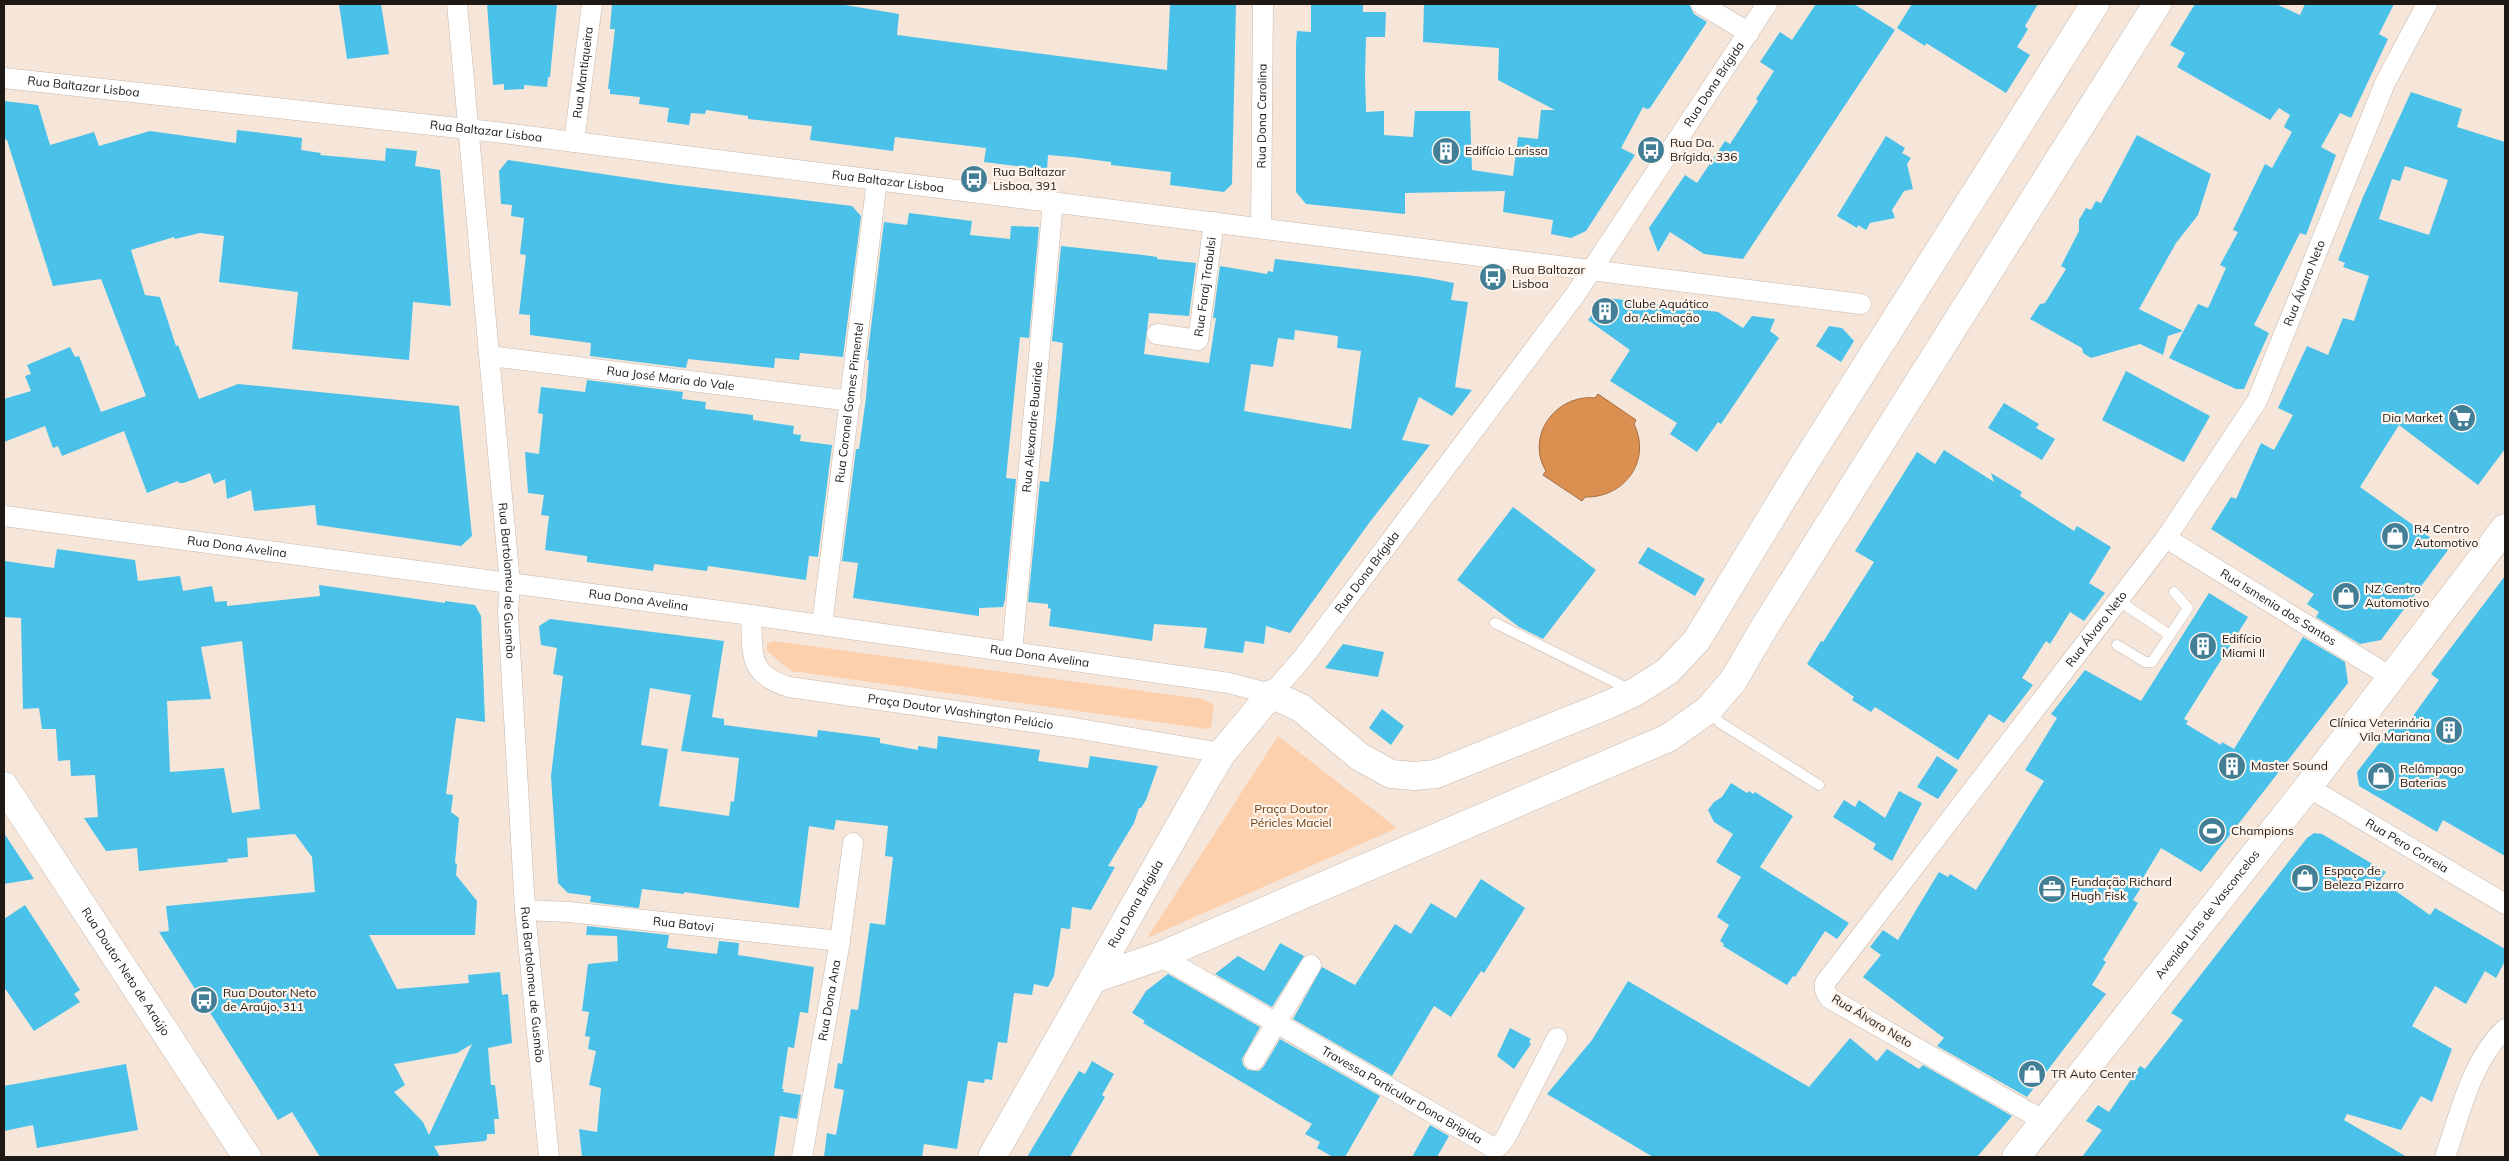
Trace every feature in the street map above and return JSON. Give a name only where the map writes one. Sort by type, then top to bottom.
[{"type":"street","name":"Rua Bartolomeu de Gusmão","points":[[457,4],[510,584],[509,622],[525,910],[549,1157]]},
{"type":"street","name":"Rua Mantiqueira","points":[[574,142],[592,4]]},
{"type":"street","name":"Rua Dona Carolina","points":[[1261,228],[1264,4]]},
{"type":"street","points":[[1701,4],[1749,33]]},
{"type":"street","name":"Rua Dona Brígida","points":[[992,1157],[1222,753],[1302,659],[1592,270],[1767,4]]},
{"type":"street","points":[[1272,694],[1301,708],[1360,757],[1391,774],[1414,776],[1436,774],[1635,692],[1668,671],[1697,640],[1809,456],[2095,4]]},
{"type":"street","points":[[1093,979],[1160,956],[1668,738],[1708,710],[1733,681],[1764,628],[2157,4]]},
{"type":"street","name":"Rua Álvaro Neto","points":[[2046,1122],[1829,998],[1825,990],[1825,984],[2166,538],[2257,401],[2384,83],[2427,4]]},
{"type":"street","name":"Rua Baltazar Lisboa","points":[[4,78],[468,129],[1861,304]]},
{"type":"street","name":"Rua Coronel Gomes Pimentel","points":[[822,625],[877,180]]},
{"type":"street","name":"Rua Alexandre Buairide","points":[[1012,652],[1053,202]]},
{"type":"street","name":"Rua Faraj Trabulsi","points":[[1157,334],[1198,340],[1214,222]]},
{"type":"street","name":"Rua José Maria do Vale","points":[[490,356],[851,401]]},
{"type":"street","name":"Rua Dona Avelina","points":[[4,516],[822,625],[1229,683],[1272,694]]},
{"type":"street","name":"Avenida Lins de Vasconcelos","points":[[2016,1157],[2046,1122],[2308,787],[2505,528]]},
{"type":"street","name":"Rua Ismenia dos Santos","points":[[2166,538],[2391,677]]},
{"type":"street","name":"Praça Doutor Washington Pelúcio","points":[[751,616],[752,648],[761,674],[772,682],[789,687],[1074,728],[1222,753]]},
{"type":"street","name":"Rua Doutor Neto de Araújo","points":[[4,786],[247,1157]]},
{"type":"street","name":"Rua Pero Correia","points":[[2308,787],[2505,904]]},
{"type":"street","name":"Rua Dona Ana","points":[[802,1157],[840,941],[853,843]]},
{"type":"street","name":"Rua Batovi","points":[[525,910],[569,912],[840,941]]},
{"type":"street","name":"Travessa Particular Dona Brigida","points":[[1160,956],[1492,1147],[1499,1146],[1506,1139],[1557,1038]]},
{"type":"street","points":[[1254,1060],[1311,965]]},
{"type":"street","points":[[2445,1157],[2479,1065],[2503,1033]]},
{"type":"lane","points":[[2117,645],[2145,662],[2152,662],[2188,608],[2174,592]]},
{"type":"lane","points":[[2119,601],[2170,635]]},
{"type":"lane","points":[[1495,623],[1635,692]]},
{"type":"lane","points":[[1708,710],[1719,722],[1819,785]]},
{"type":"green space","points":[[773,641],[1202,699],[1214,705],[1211,727],[1207,729],[791,671],[767,651],[767,644]]},
{"type":"green space","name":"Praça Doutor Péricles Maciel","points":[[1278,736],[1397,828],[1147,938]]},
{"type":"shaded area","points":[[1598,394],[1636,420],[1634,424],[1639,438],[1639,451],[1637,464],[1631,475],[1622,484],[1612,491],[1599,496],[1585,497],[1582,501],[1543,475],[1546,471],[1540,458],[1539,444],[1542,431],[1548,420],[1557,410],[1568,403],[1581,399],[1595,398]]},
{"type":"building","points":[[339,4],[381,4],[389,54],[347,59]]},
{"type":"building","points":[[487,4],[557,4],[550,77],[548,77],[547,87],[524,85],[524,89],[504,90],[504,84],[493,85]]},
{"type":"building","points":[[612,4],[839,4],[899,14],[897,35],[1167,70],[1170,4],[1236,4],[1232,184],[1224,192],[1170,185],[1171,172],[1111,165],[1111,162],[1072,157],[1048,155],[1047,170],[984,162],[986,148],[895,137],[893,151],[810,140],[812,126],[748,119],[748,116],[706,110],[705,114],[691,113],[689,125],[667,122],[669,108],[639,104],[640,97],[610,94],[610,89],[608,89],[615,29],[610,29]]},
{"type":"building","points":[[1311,4],[1363,4],[1363,12],[1386,12],[1385,37],[1366,37],[1365,77],[1366,112],[1384,111],[1384,135],[1413,137],[1415,111],[1470,111],[1472,170],[1513,176],[1518,137],[1538,139],[1541,110],[1555,110],[1498,80],[1499,48],[1423,42],[1424,4],[1689,4],[1694,14],[1707,22],[1650,108],[1643,107],[1621,148],[1635,155],[1586,231],[1571,238],[1551,234],[1553,220],[1503,212],[1505,191],[1405,193],[1405,214],[1306,204],[1296,192],[1296,44],[1297,31],[1311,32]]},
{"type":"building","points":[[1816,4],[1854,4],[1895,30],[1743,259],[1704,254],[1670,232],[1658,252],[1649,228],[1685,175],[1697,183],[1725,141],[1730,144],[1758,101],[1756,99],[1774,71],[1760,62],[1780,32],[1792,40]]},
{"type":"building","points":[[1912,4],[2038,4],[2025,26],[2028,29],[2017,47],[2030,55],[2006,93],[1926,43],[1925,46],[1897,28]]},
{"type":"building","points":[[2195,4],[2276,4],[2300,15],[2305,4],[2394,4],[2379,34],[2388,39],[2351,118],[2340,113],[2321,147],[2336,155],[2306,235],[2300,233],[2254,325],[2269,333],[2244,389],[2236,389],[2169,358],[2198,304],[2208,308],[2226,268],[2220,265],[2238,232],[2233,230],[2265,164],[2272,168],[2292,132],[2284,127],[2290,115],[2279,108],[2270,120],[2177,67],[2185,53],[2170,45]]},
{"type":"building","points":[[2411,92],[2462,109],[2457,127],[2505,142],[2505,449],[2478,485],[2399,425],[2360,487],[2448,550],[2381,640],[2360,644],[2316,617],[2319,612],[2307,604],[2314,594],[2211,529],[2231,497],[2236,499],[2261,443],[2274,450],[2293,415],[2278,408],[2307,346],[2328,355],[2343,318],[2354,321],[2369,276],[2343,267],[2345,263],[2338,260],[2363,197]],"holes":[[[2405,166],[2448,180],[2429,235],[2379,219],[2392,179],[2400,181]]]},
{"type":"building","points":[[4,101],[38,105],[50,145],[94,132],[99,146],[150,131],[236,143],[237,130],[302,138],[301,150],[321,153],[320,155],[385,161],[386,148],[417,151],[415,166],[440,170],[451,306],[413,302],[409,360],[292,349],[298,292],[219,282],[224,236],[200,233],[175,239],[174,237],[131,250],[145,295],[160,297],[176,346],[178,345],[199,399],[238,384],[459,406],[472,536],[461,546],[317,525],[315,505],[254,511],[251,490],[227,499],[225,479],[214,484],[210,473],[184,483],[179,483],[178,481],[147,493],[124,431],[62,456],[58,446],[53,448],[45,426],[4,442],[4,399],[31,391],[25,376],[31,374],[27,365],[70,347],[75,357],[79,356],[101,412],[146,396],[101,279],[53,286],[7,140],[4,139]]},
{"type":"building","points":[[2137,135],[2211,174],[2198,215],[2176,243],[2139,309],[2183,331],[2168,336],[2163,355],[2140,344],[2091,358],[2083,353],[2082,348],[2030,319],[2040,304],[2045,303],[2066,269],[2061,266],[2079,231],[2079,220],[2086,208],[2091,210],[2096,201],[2101,203]]},
{"type":"building","points":[[1886,136],[1905,148],[1902,153],[1911,158],[1907,164],[1913,189],[1904,191],[1892,210],[1895,218],[1870,223],[1866,230],[1858,225],[1857,228],[1837,216]]},
{"type":"building","points":[[508,160],[670,184],[852,206],[861,216],[843,357],[800,353],[799,360],[775,358],[774,368],[688,359],[686,368],[590,356],[591,343],[530,335],[530,315],[519,314],[526,255],[520,254],[524,218],[511,216],[512,205],[501,204],[499,171]]},
{"type":"building","points":[[909,213],[972,221],[970,235],[1010,239],[1011,226],[1039,227],[1029,338],[1020,337],[1006,478],[1016,479],[1005,599],[1003,607],[979,608],[979,616],[853,598],[858,563],[842,561],[856,449],[859,449],[866,398],[869,360],[867,360],[884,222],[907,225]]},
{"type":"building","points":[[1061,246],[1196,263],[1189,316],[1149,313],[1144,354],[1209,363],[1216,318],[1213,318],[1220,266],[1267,274],[1268,271],[1273,272],[1275,259],[1423,277],[1454,283],[1451,300],[1468,302],[1455,387],[1472,390],[1452,416],[1419,397],[1402,440],[1430,445],[1369,523],[1290,633],[1266,626],[1264,644],[1245,641],[1243,653],[1204,648],[1207,628],[1154,624],[1152,641],[1049,626],[1051,609],[1048,608],[1048,604],[1028,602],[1040,481],[1049,482],[1056,420],[1063,343],[1052,341]],"holes":[[[1295,330],[1338,336],[1337,348],[1361,351],[1351,429],[1244,411],[1251,364],[1273,367],[1278,338],[1294,340]]]},
{"type":"building","points":[[1608,298],[1718,312],[1743,328],[1752,316],[1775,319],[1770,331],[1779,338],[1721,424],[1718,422],[1697,452],[1670,434],[1677,423],[1610,381],[1630,350],[1588,320],[1601,302]]},
{"type":"building","points":[[1829,326],[1842,328],[1854,341],[1841,362],[1816,346]]},
{"type":"building","points":[[2126,371],[2210,416],[2184,462],[2102,420]]},
{"type":"building","points":[[587,380],[683,392],[682,399],[706,402],[705,409],[753,415],[753,420],[794,426],[793,434],[801,435],[800,441],[832,445],[818,557],[809,556],[806,580],[708,566],[707,571],[654,564],[653,571],[587,562],[587,556],[545,550],[549,516],[541,515],[544,495],[528,493],[525,452],[539,454],[543,414],[538,413],[541,387],[585,392]]},
{"type":"building","points":[[2004,403],[2039,424],[2036,428],[2055,439],[2042,460],[1988,428]]},
{"type":"building","points":[[1944,450],[1994,482],[1991,473],[2022,492],[2020,496],[2074,531],[2077,526],[2111,547],[2089,583],[2105,593],[2084,621],[2070,612],[2050,644],[2046,641],[2022,678],[2033,685],[2004,723],[1989,714],[1958,760],[1875,707],[1871,712],[1852,700],[1854,697],[1807,664],[1874,562],[1855,551],[1917,452],[1935,464]]},
{"type":"building","points":[[1513,507],[1596,570],[1543,639],[1519,627],[1457,580]]},
{"type":"building","points":[[1648,547],[1705,579],[1695,596],[1638,563]]},
{"type":"building","points":[[57,549],[135,560],[138,581],[180,576],[183,591],[212,586],[215,602],[227,601],[227,606],[320,596],[319,585],[445,603],[445,601],[475,605],[481,616],[485,722],[456,718],[446,794],[453,795],[451,812],[459,818],[455,863],[457,864],[456,875],[477,901],[475,935],[369,935],[397,989],[469,983],[468,975],[500,972],[502,995],[508,994],[512,1043],[488,1048],[491,1085],[495,1085],[499,1119],[494,1119],[495,1134],[487,1134],[485,1141],[434,1146],[440,1157],[320,1157],[292,1112],[278,1120],[159,932],[169,931],[166,906],[315,892],[312,857],[295,834],[247,838],[248,857],[227,859],[228,862],[139,871],[137,848],[106,851],[84,818],[98,817],[95,775],[71,776],[70,760],[58,761],[56,729],[42,729],[39,708],[23,709],[21,618],[4,617],[4,561],[54,568]],"holes":[[[242,641],[260,809],[232,813],[224,768],[170,772],[167,701],[211,699],[201,647]],[[472,1044],[452,1086],[429,1135],[423,1122],[394,1092],[405,1085],[394,1064],[457,1053]]]},
{"type":"building","points":[[2505,576],[2505,856],[2443,820],[2437,832],[2359,786],[2357,772],[2396,721],[2405,727],[2439,680],[2431,674]]},
{"type":"building","points":[[2209,593],[2248,617],[2184,719],[2188,721],[2186,724],[2221,745],[2222,742],[2234,749],[2303,637],[2345,662],[2348,683],[2201,872],[2161,848],[2141,881],[2144,883],[2133,900],[2138,903],[2103,960],[2106,962],[2092,985],[2106,994],[2027,1097],[1937,1046],[1944,1038],[1863,977],[1881,955],[1870,947],[1883,930],[1898,940],[1939,872],[1948,877],[1950,874],[1976,890],[2044,781],[2025,770],[2057,718],[2051,714],[2085,670],[2141,701]]},
{"type":"building","points":[[550,619],[724,641],[712,717],[724,719],[724,725],[817,737],[818,730],[880,738],[880,743],[918,750],[918,746],[937,749],[938,736],[1040,750],[1038,761],[1088,768],[1090,756],[1158,766],[1146,800],[1141,808],[1139,808],[1134,823],[1108,866],[1115,867],[1091,910],[1072,907],[1070,929],[1061,928],[1054,976],[1048,987],[1034,984],[1032,995],[1014,993],[1007,1043],[998,1042],[992,1080],[985,1079],[984,1083],[968,1081],[957,1149],[924,1144],[922,1157],[824,1157],[827,1133],[836,1135],[844,1090],[834,1088],[838,1063],[842,1064],[851,1009],[858,1010],[870,923],[885,925],[893,857],[885,856],[888,826],[836,820],[834,830],[809,826],[799,908],[684,892],[684,894],[642,889],[639,908],[590,902],[591,896],[568,893],[558,883],[551,776],[563,676],[553,674],[557,648],[541,645],[539,626]],"holes":[[[650,688],[691,695],[681,751],[739,758],[734,802],[731,801],[729,816],[659,806],[668,749],[641,745]]]},
{"type":"building","points":[[1343,644],[1384,652],[1378,677],[1325,668]]},
{"type":"building","points":[[1382,709],[1404,726],[1391,745],[1369,728]]},
{"type":"building","points":[[1937,756],[1958,770],[1938,799],[1917,787]]},
{"type":"building","points":[[1731,783],[1747,793],[1749,791],[1753,794],[1755,792],[1793,816],[1760,867],[1849,923],[1837,939],[1825,931],[1795,977],[1793,976],[1787,985],[1723,946],[1724,944],[1720,941],[1729,925],[1717,917],[1741,877],[1716,862],[1733,834],[1714,822],[1708,810],[1714,802],[1722,797]]},
{"type":"building","points":[[1899,791],[1922,803],[1892,861],[1873,849],[1876,844],[1833,817],[1844,800],[1855,807],[1859,800],[1885,818]]},
{"type":"building","points":[[4,833],[34,879],[4,884]]},
{"type":"building","points":[[2314,833],[2322,834],[2386,872],[2380,880],[2430,915],[2435,908],[2505,949],[2505,961],[2496,978],[2485,971],[2466,1004],[2435,986],[2412,1026],[2452,1049],[2432,1102],[2421,1096],[2401,1130],[2347,1114],[2344,1120],[2407,1157],[2082,1157],[2102,1130],[2086,1121],[2098,1105],[2109,1112],[2140,1066],[2145,1069],[2183,1020],[2171,1013],[2307,838]]},
{"type":"building","points":[[1481,879],[1525,908],[1484,973],[1481,971],[1451,1017],[1434,1006],[1392,1076],[1293,1019],[1322,967],[1355,985],[1395,924],[1411,934],[1431,903],[1456,918]]},
{"type":"building","points":[[25,905],[80,990],[74,994],[80,1002],[34,1031],[4,987],[4,919]]},
{"type":"building","points":[[587,926],[669,935],[667,948],[717,954],[719,941],[739,943],[738,955],[814,967],[808,1013],[800,1012],[794,1048],[788,1047],[782,1089],[784,1089],[783,1092],[801,1095],[797,1119],[780,1116],[774,1157],[582,1157],[579,1129],[597,1132],[601,1088],[589,1085],[596,1051],[588,1049],[590,1037],[585,1036],[589,1012],[582,1011],[588,964],[618,961],[617,936],[586,935]]},
{"type":"building","points":[[1280,943],[1304,956],[1272,1007],[1215,974],[1238,956],[1264,971]]},
{"type":"building","points":[[1168,974],[1260,1027],[1242,1059],[1243,1065],[1248,1070],[1259,1071],[1280,1039],[1380,1096],[1345,1157],[1333,1157],[1317,1148],[1320,1142],[1305,1134],[1312,1124],[1143,1023],[1145,1021],[1132,1013],[1146,991]]},
{"type":"building","points":[[1628,981],[1809,1087],[1850,1038],[1877,1061],[1887,1049],[1919,1069],[1923,1065],[2012,1116],[1977,1157],[1653,1157],[1547,1094],[1592,1040]]},
{"type":"building","points":[[1510,1028],[1531,1039],[1529,1042],[1531,1044],[1514,1069],[1497,1056]]},
{"type":"building","points":[[1092,1061],[1114,1074],[1102,1095],[1105,1097],[1070,1157],[1027,1157],[1079,1071],[1085,1074]]},
{"type":"building","points":[[126,1064],[138,1130],[37,1148],[33,1125],[4,1131],[4,1086]]},
{"type":"building","points":[[1430,1125],[1449,1136],[1437,1157],[1412,1157]]},
{"type":"place","name":"Rua Da. Brígida, 336","points":[[1651,150]]},
{"type":"place","name":"Edifício Larissa","points":[[1446,151]]},
{"type":"place","name":"Rua Baltazar Lisboa, 391","points":[[974,179]]},
{"type":"place","name":"Rua Baltazar Lisboa","points":[[1493,277]]},
{"type":"place","name":"Clube Aquático da Aclimação","points":[[1605,311]]},
{"type":"place","name":"Dia Market","points":[[2462,418]]},
{"type":"place","name":"R4 Centro Automotivo","points":[[2395,536]]},
{"type":"place","name":"NZ Centro Automotivo","points":[[2346,596]]},
{"type":"place","name":"Edifício Miami II","points":[[2203,646]]},
{"type":"place","name":"Clínica Veterinária Vila Mariana","points":[[2449,730]]},
{"type":"place","name":"Master Sound","points":[[2232,766]]},
{"type":"place","name":"Relâmpago Baterias","points":[[2381,776]]},
{"type":"place","name":"Champions","points":[[2212,831]]},
{"type":"place","name":"Espaço de Beleza Pizarro","points":[[2305,878]]},
{"type":"place","name":"Fundação Richard Hugh Fisk","points":[[2052,889]]},
{"type":"place","name":"Rua Doutor Neto de Araújo, 311","points":[[204,1000]]},
{"type":"place","name":"TR Auto Center","points":[[2032,1074]]}]
